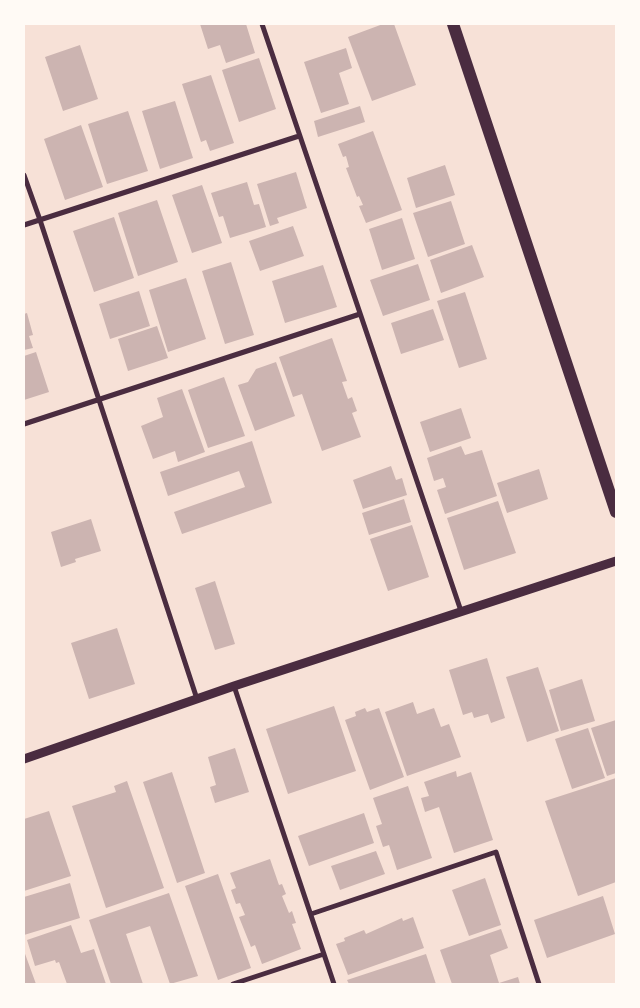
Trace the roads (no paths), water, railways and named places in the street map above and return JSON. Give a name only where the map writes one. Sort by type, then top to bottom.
[{"type":"main road","points":[[453,24],[616,512]]},
{"type":"street","points":[[262,24],[461,611]]},
{"type":"street","points":[[24,226],[299,136]]},
{"type":"street","points":[[24,175],[197,699]]},
{"type":"street","points":[[24,424],[360,314]]},
{"type":"street","points":[[24,759],[234,686],[616,561]]},
{"type":"street","points":[[234,686],[334,984]]},
{"type":"street","points":[[311,914],[496,852],[540,984]]},
{"type":"street","points":[[233,984],[324,954]]}]
